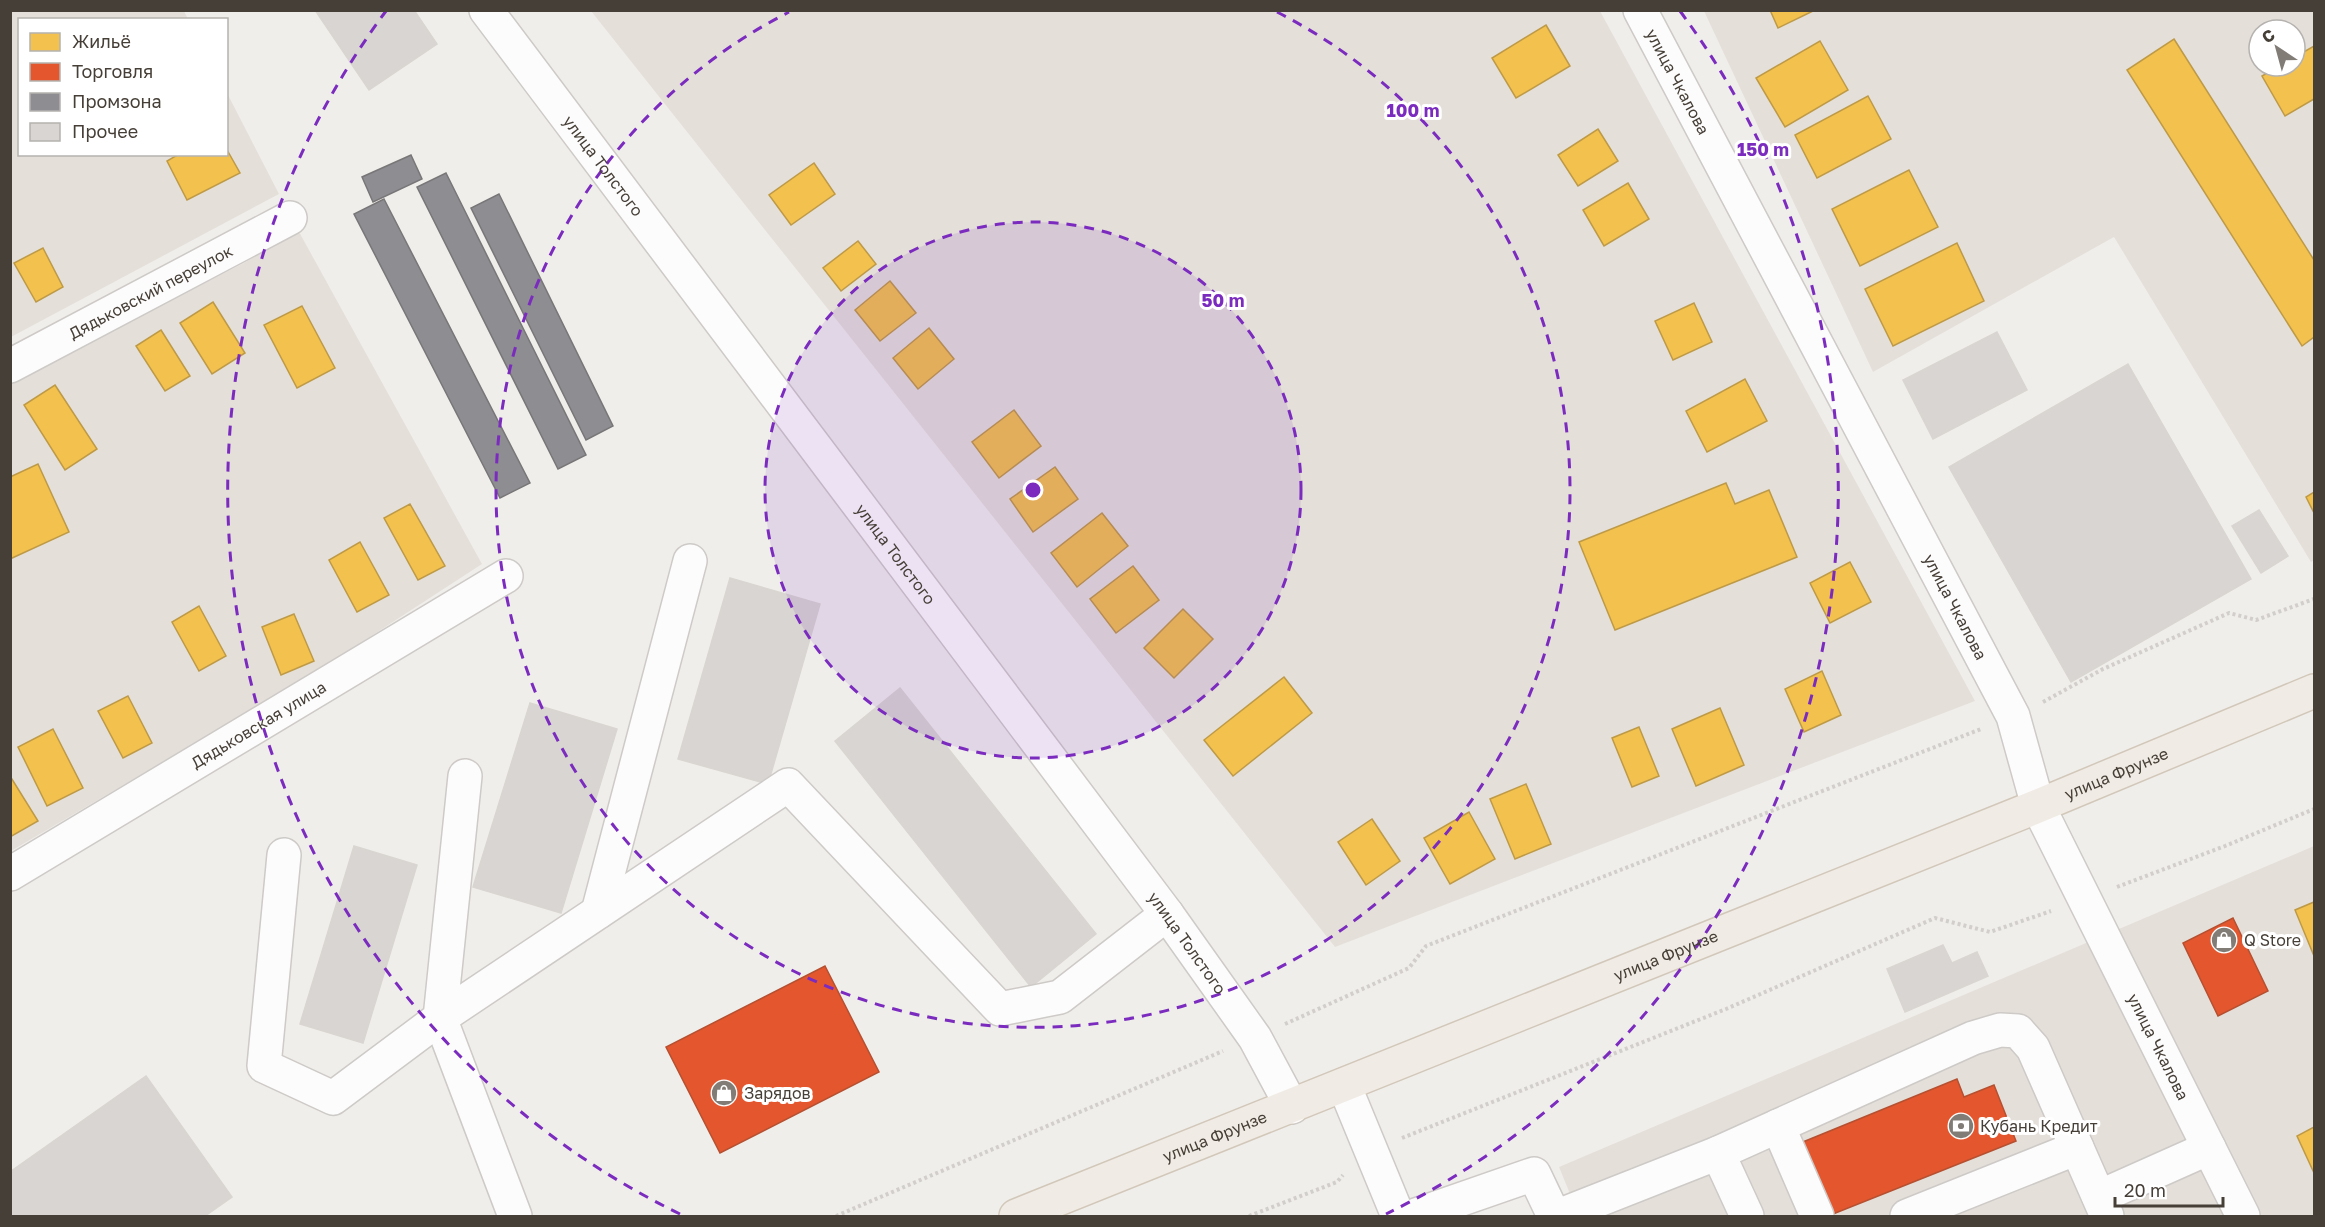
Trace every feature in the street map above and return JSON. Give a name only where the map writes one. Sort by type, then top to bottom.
[{"type":"main road","name":"улица Фрунзе","points":[[1017,1216],[2038,806],[2314,691]]},
{"type":"street","name":"улица Толстого","points":[[486,10],[1167,914],[1255,1038],[1292,1107]]},
{"type":"street","name":"улица Чкалова","points":[[1640,10],[2013,716],[2038,806],[2243,1216]]},
{"type":"street","name":"Дядьковский переулок","points":[[10,366],[290,218]]},
{"type":"street","points":[[598,912],[690,561]]},
{"type":"street","name":"Дядьковская улица","points":[[10,874],[506,576]]},
{"type":"street","points":[[465,776],[440,1018],[515,1216]]},
{"type":"street","points":[[284,855],[264,1066],[333,1098],[440,1018],[788,785],[1000,1009],[1059,997],[1167,914]]},
{"type":"street","points":[[1413,1216],[1534,1174],[1556,1216],[1718,1153],[1973,1038],[2000,1030],[2018,1030],[2032,1048],[2103,1207],[2209,1148]]},
{"type":"street","points":[[1344,1085],[1398,1216]]},
{"type":"street","points":[[1778,1126],[1817,1216]]},
{"type":"street","points":[[1907,1216],[2077,1148]]},
{"type":"street","points":[[1718,1153],[1747,1216]]},
{"type":"path","points":[[836,1216],[1255,1038],[1409,968],[1426,946],[2013,716],[2085,681],[2103,669],[2229,614],[2256,620],[2314,599]]},
{"type":"path","points":[[1249,1216],[1336,1182],[1371,1150],[1726,1009],[1935,918],[1990,932],[2225,846],[2314,809]]},
{"type":"shaded area","points":[[11,11],[184,11],[188,18],[18,18],[18,156],[228,156],[228,95],[279,194],[11,337]]},
{"type":"shaded area","points":[[591,11],[1600,11],[1975,701],[1335,947]]},
{"type":"shaded area","points":[[1704,11],[2314,11],[2314,560],[2311,562],[2114,237],[1873,372]]},
{"type":"shaded area","points":[[298,230],[482,564],[319,670],[11,851],[11,382],[244,263]]},
{"type":"shaded area","points":[[2314,846],[2314,1216],[1579,1216],[1559,1167]]},
{"type":"building: Жильё","points":[[1770,10],[1815,10],[1778,28]]},
{"type":"building: Жильё","points":[[1546,25],[1570,66],[1516,98],[1492,58]]},
{"type":"building: Жильё","points":[[2174,39],[2314,260],[2314,337],[2302,346],[2127,70]]},
{"type":"building: Жильё","points":[[1820,41],[1848,90],[1785,127],[1756,78]]},
{"type":"building: Жильё","points":[[2314,46],[2314,99],[2285,116],[2263,78],[2307,78],[2307,50]]},
{"type":"building: Жильё","points":[[1868,96],[1891,139],[1817,178],[1795,135]]},
{"type":"building: Жильё","points":[[1598,129],[1618,161],[1578,186],[1558,155]]},
{"type":"building: Жильё","points":[[228,152],[240,173],[187,200],[167,161],[176,156],[228,156]]},
{"type":"building: Жильё","points":[[814,163],[835,194],[791,225],[769,195]]},
{"type":"building: Жильё","points":[[1909,170],[1938,227],[1860,266],[1832,209]]},
{"type":"building: Жильё","points":[[1628,183],[1649,219],[1604,246],[1583,210]]},
{"type":"building: Жильё","points":[[858,241],[876,264],[841,291],[823,268]]},
{"type":"building: Жильё","points":[[1957,243],[1984,301],[1893,346],[1865,289]]},
{"type":"building: Жильё","points":[[43,248],[63,287],[36,302],[14,263]]},
{"type":"building: Жильё","points":[[890,281],[916,313],[880,341],[855,310]]},
{"type":"building: Жильё","points":[[213,302],[245,353],[212,374],[180,323]]},
{"type":"building: Жильё","points":[[1694,303],[1712,342],[1673,360],[1655,321]]},
{"type":"building: Жильё","points":[[302,306],[335,368],[297,388],[264,325]]},
{"type":"building: Жильё","points":[[929,328],[954,359],[918,389],[893,358]]},
{"type":"building: Жильё","points":[[161,330],[190,376],[165,391],[136,346]]},
{"type":"building: Жильё","points":[[1745,379],[1767,421],[1707,452],[1686,411]]},
{"type":"building: Жильё","points":[[55,385],[97,449],[65,470],[24,405]]},
{"type":"building: Жильё","points":[[1014,410],[1041,446],[999,478],[972,442]]},
{"type":"building: Жильё","points":[[38,464],[69,532],[10,559],[10,477]]},
{"type":"building: Жильё","points":[[1055,467],[1078,499],[1033,532],[1010,499]]},
{"type":"building: Жильё","points":[[1726,483],[1735,504],[1769,490],[1797,557],[1615,630],[1579,542]]},
{"type":"building: Жильё","points":[[2314,492],[2314,513],[2306,497]]},
{"type":"building: Жильё","points":[[410,504],[445,566],[418,580],[384,518]]},
{"type":"building: Жильё","points":[[1102,513],[1128,546],[1077,587],[1051,553]]},
{"type":"building: Жильё","points":[[360,542],[389,595],[357,612],[329,560]]},
{"type":"building: Жильё","points":[[1850,562],[1871,602],[1830,623],[1810,583]]},
{"type":"building: Жильё","points":[[1133,566],[1159,600],[1116,633],[1090,599]]},
{"type":"building: Жильё","points":[[199,606],[226,656],[199,671],[172,622]]},
{"type":"building: Жильё","points":[[1183,609],[1213,639],[1174,678],[1144,648]]},
{"type":"building: Жильё","points":[[294,614],[314,661],[281,675],[262,627]]},
{"type":"building: Жильё","points":[[1822,671],[1841,715],[1804,732],[1785,689]]},
{"type":"building: Жильё","points":[[1284,677],[1312,713],[1233,776],[1204,740]]},
{"type":"building: Жильё","points":[[128,696],[152,743],[123,758],[98,711]]},
{"type":"building: Жильё","points":[[1720,708],[1744,765],[1696,786],[1672,729]]},
{"type":"building: Жильё","points":[[1639,727],[1659,776],[1632,787],[1612,738]]},
{"type":"building: Жильё","points":[[53,729],[83,788],[47,806],[18,747]]},
{"type":"building: Жильё","points":[[10,776],[38,821],[10,837]]},
{"type":"building: Жильё","points":[[1526,784],[1551,844],[1515,859],[1490,799]]},
{"type":"building: Жильё","points":[[1469,812],[1495,859],[1450,884],[1424,838]]},
{"type":"building: Жильё","points":[[1372,819],[1400,861],[1366,885],[1338,842]]},
{"type":"building: Жильё","points":[[2314,902],[2314,956],[2295,910]]},
{"type":"building: Жильё","points":[[2314,1127],[2314,1173],[2297,1136]]},
{"type":"building: Торговля","points":[[2233,918],[2268,991],[2218,1016],[2183,943]]},
{"type":"building: Торговля","points":[[825,966],[879,1072],[720,1153],[666,1047]]},
{"type":"building: Торговля","points":[[1957,1079],[1964,1097],[1994,1085],[2016,1141],[1828,1216],[1798,1144]]},
{"type":"building: Промзона","points":[[411,155],[422,179],[373,202],[362,177]]},
{"type":"building: Промзона","points":[[446,173],[586,455],[558,469],[417,187]]},
{"type":"building: Промзона","points":[[499,194],[613,426],[586,440],[471,208]]},
{"type":"building: Промзона","points":[[384,199],[530,483],[500,498],[354,214]]},
{"type":"building: Прочее","points":[[315,10],[414,10],[437,44],[369,90]]},
{"type":"building: Прочее","points":[[1997,332],[2027,390],[1933,439],[1903,380]]},
{"type":"building: Прочее","points":[[2128,364],[2251,579],[2071,682],[1949,467]]},
{"type":"building: Прочее","points":[[2259,510],[2288,556],[2261,573],[2232,526]]},
{"type":"building: Прочее","points":[[730,578],[820,604],[768,784],[678,759]]},
{"type":"building: Прочее","points":[[900,688],[1096,934],[1031,987],[835,741]]},
{"type":"building: Прочее","points":[[530,703],[617,729],[561,913],[473,887]]},
{"type":"building: Прочее","points":[[354,846],[417,865],[363,1043],[300,1024]]},
{"type":"building: Прочее","points":[[1943,945],[1952,963],[1977,952],[1988,976],[1905,1012],[1887,969]]},
{"type":"building: Прочее","points":[[146,1076],[232,1197],[205,1216],[10,1216],[10,1172]]},
{"type":"place","name":"Q Store","points":[[2224,940]]},
{"type":"place","name":"Зарядов","points":[[724,1093]]},
{"type":"place","name":"Кубань Кредит","points":[[1961,1126]]}]
